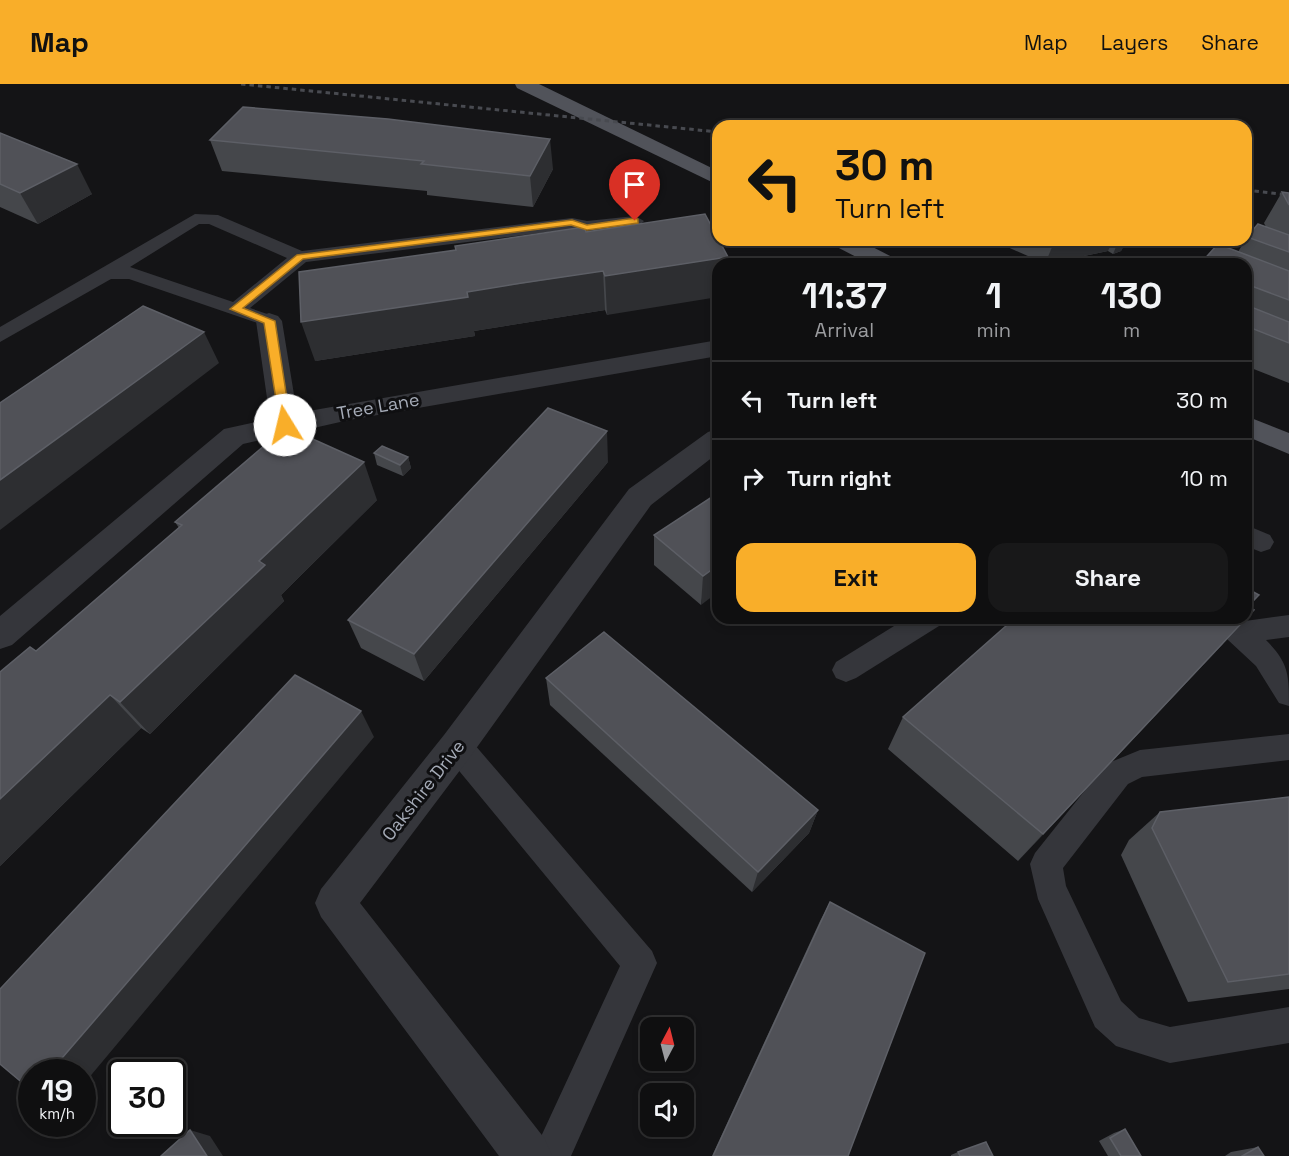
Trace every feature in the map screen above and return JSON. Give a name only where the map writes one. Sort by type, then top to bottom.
[{"type":"main road","points":[[524,84],[712,176]]},
{"type":"main road","points":[[853,246],[876,258]]},
{"type":"main road","points":[[1252,428],[1289,444]]},
{"type":"street","points":[[269,321],[285,425]]},
{"type":"street","name":"Tree Lane","points":[[0,635],[234,436],[349,411],[712,349]]},
{"type":"street","name":"Oakshire Drive","points":[[528,1156],[335,903],[457,746],[640,497],[712,443]]},
{"type":"lane","points":[[0,336],[195,219],[212,219],[300,257],[572,223],[587,227],[635,221]]},
{"type":"lane","points":[[236,309],[300,257]]},
{"type":"lane","points":[[107,273],[130,273],[269,321]]},
{"type":"lane","points":[[846,670],[919,624]]},
{"type":"lane","points":[[1232,625],[1289,626]]},
{"type":"lane","points":[[1232,625],[1266,658],[1289,694]]},
{"type":"lane","points":[[457,746],[640,963],[551,1156]]},
{"type":"lane","points":[[1289,747],[1140,764],[1116,774],[1046,864],[1050,888],[1108,1014],[1129,1032],[1170,1045],[1289,1025]]},
{"type":"building","points":[[243,107],[388,119],[550,139],[530,176],[421,164],[424,161],[210,140]]},
{"type":"building","points":[[0,133],[77,164],[20,193],[0,184]]},
{"type":"building","points":[[1282,192],[1289,193],[1289,205]]},
{"type":"building","points":[[705,214],[712,227],[712,246],[722,246],[728,257],[605,276],[603,271],[522,283],[467,292],[468,297],[301,322],[299,272],[456,250],[455,246],[584,227],[586,232]]},
{"type":"building","points":[[1258,224],[1289,235],[1289,252],[1252,239],[1252,231]]},
{"type":"building","points":[[1216,246],[1223,246],[1289,271],[1289,300],[1252,286],[1252,258],[1205,258]]},
{"type":"building","points":[[143,306],[204,332],[0,480],[0,403]]},
{"type":"building","points":[[1252,307],[1289,322],[1289,343],[1252,328]]},
{"type":"building","points":[[548,408],[607,431],[414,654],[348,620]]},
{"type":"building","points":[[286,427],[364,462],[259,561],[265,565],[120,702],[110,695],[0,799],[0,672],[30,647],[36,651],[182,525],[175,522]]},
{"type":"building","points":[[382,446],[408,457],[400,465],[374,453]]},
{"type":"building","points":[[712,497],[712,569],[703,576],[654,535]]},
{"type":"building","points":[[1252,591],[1259,595],[1252,602]]},
{"type":"building","points":[[1008,624],[1241,624],[1043,834],[903,717]]},
{"type":"building","points":[[604,632],[818,810],[758,872],[546,678]]},
{"type":"building","points":[[295,675],[361,711],[61,1059],[18,1059],[18,1079],[0,1064],[0,989]]},
{"type":"building","points":[[1289,797],[1289,974],[1228,982],[1152,828],[1160,812]]},
{"type":"building","points":[[830,902],[925,953],[848,1156],[713,1156]]},
{"type":"building","points":[[1125,1129],[1141,1156],[1121,1156],[1110,1138]]},
{"type":"building","points":[[190,1130],[207,1156],[161,1156],[182,1137],[186,1137]]},
{"type":"building","points":[[986,1142],[993,1156],[960,1156],[958,1152]]},
{"type":"building","points":[[1258,1147],[1264,1156],[1242,1156]]},
{"type":"railway","points":[[241,84],[712,131]]},
{"type":"railway","points":[[1252,191],[1289,195]]},
{"type":"route","points":[[285,425],[269,321],[236,309],[300,257],[572,223],[587,227],[635,221]]}]
